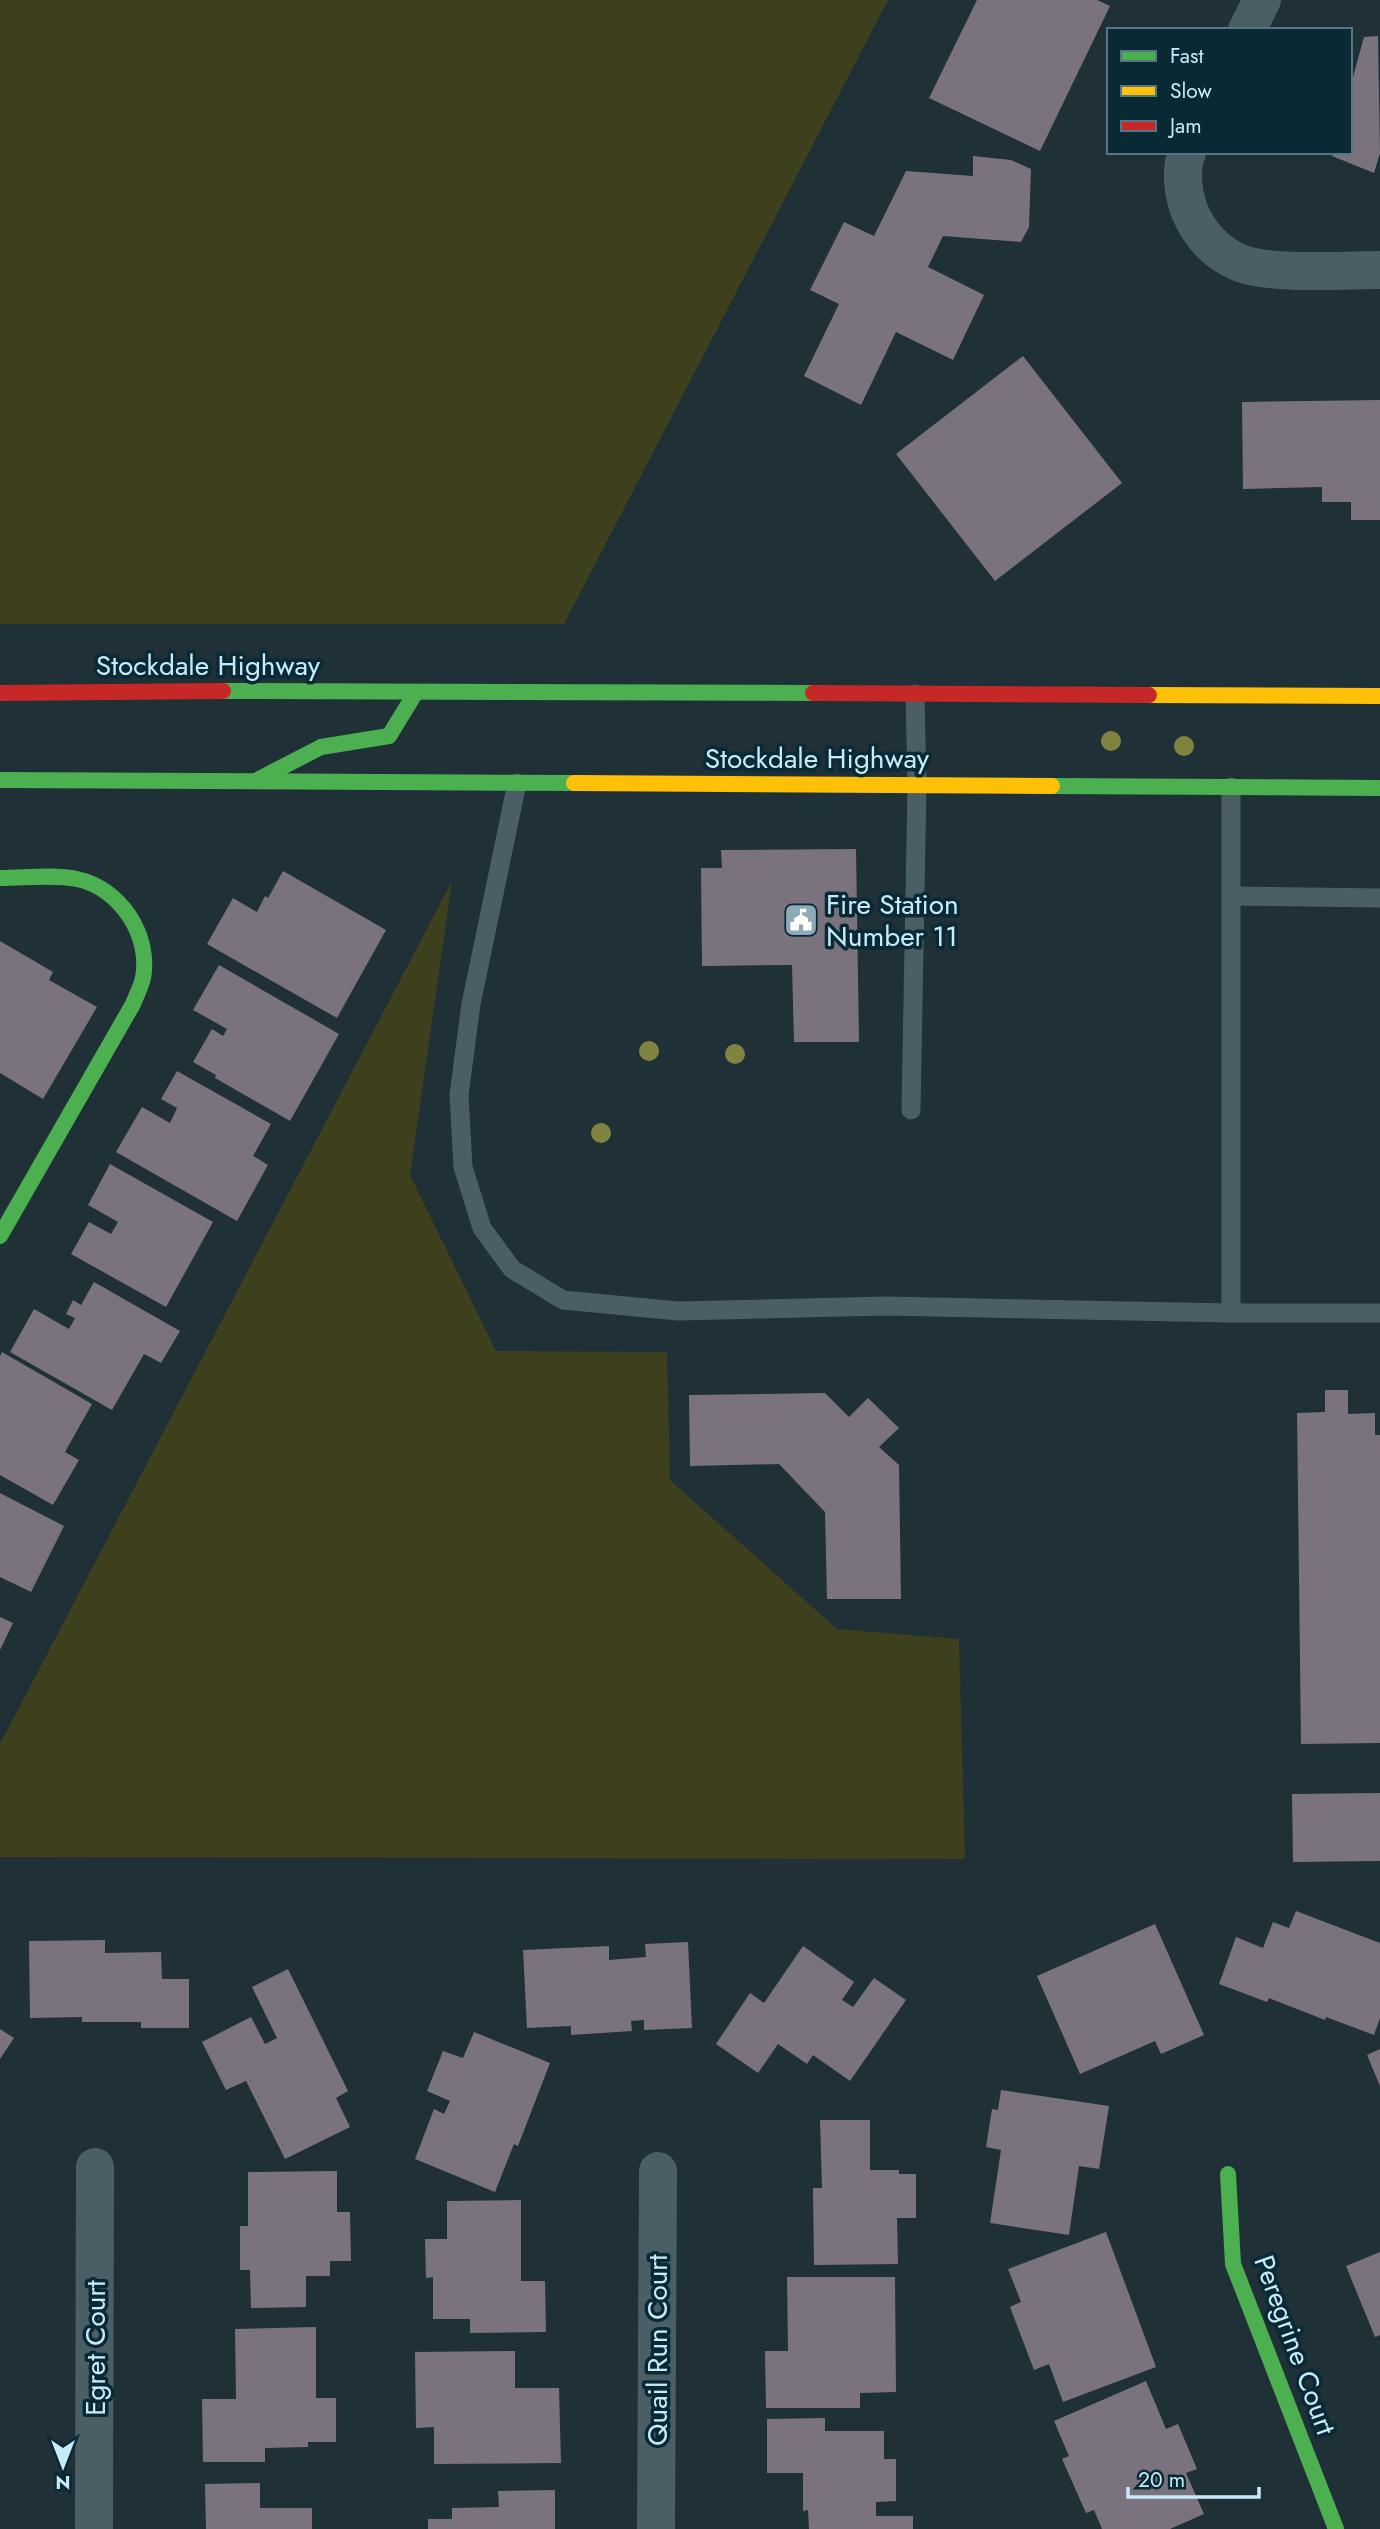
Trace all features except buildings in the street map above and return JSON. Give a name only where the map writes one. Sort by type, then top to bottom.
[{"type":"main road","name":"Stockdale Highway","points":[[0,693],[114,690],[1380,696]]},
{"type":"main road","name":"Stockdale Highway","points":[[254,782],[321,747],[389,736],[416,692]]},
{"type":"main road","name":"Stockdale Highway","points":[[0,780],[1380,788]]},
{"type":"main road","points":[[0,878],[78,880],[107,892],[130,915],[142,943],[143,978],[133,1004],[0,1237]]},
{"type":"main road","name":"Peregrine Court","points":[[1228,2174],[1233,2264],[1336,2529]]},
{"type":"street","points":[[1248,28],[1262,0]]},
{"type":"street","points":[[1186,154],[1184,196],[1196,226],[1214,248],[1241,264],[1272,269],[1380,270]]},
{"type":"street","name":"Egret Court","points":[[94,2529],[96,2167]]},
{"type":"street","name":"Quail Run Court","points":[[656,2529],[658,2171]]},
{"type":"lane","points":[[911,1110],[917,785],[915,694]]},
{"type":"lane","points":[[517,783],[471,1004],[460,1095],[463,1167],[482,1228],[512,1269],[563,1300],[678,1311],[885,1306],[1231,1313],[1380,1313]]},
{"type":"lane","points":[[1231,788],[1231,1313]]},
{"type":"lane","points":[[1231,896],[1380,898]]},
{"type":"shaded area","points":[[0,0],[888,0],[564,624],[0,624]]},
{"type":"shaded area","points":[[452,881],[410,1175],[496,1351],[667,1352],[670,1480],[837,1629],[959,1639],[965,1859],[0,1857],[0,1744]]},
{"type":"traffic: fast","points":[[223,691],[813,693]]},
{"type":"traffic: fast","points":[[259,779],[321,747],[389,736],[416,692]]},
{"type":"traffic: fast","points":[[0,780],[574,783]]},
{"type":"traffic: fast","points":[[1052,786],[1380,788]]},
{"type":"traffic: fast","points":[[0,878],[48,876],[77,879],[107,892],[119,903],[137,930],[144,962],[142,981],[133,1004],[0,1236]]},
{"type":"traffic: fast","points":[[1228,2174],[1233,2264],[1336,2529]]},
{"type":"traffic: slow","points":[[1149,695],[1380,696]]},
{"type":"traffic: slow","points":[[574,783],[1052,786]]},
{"type":"traffic: jam","points":[[0,693],[223,691]]},
{"type":"traffic: jam","points":[[813,693],[1149,695]]},
{"type":"place","name":"Fire Station Number 11","points":[[801,920]]}]
